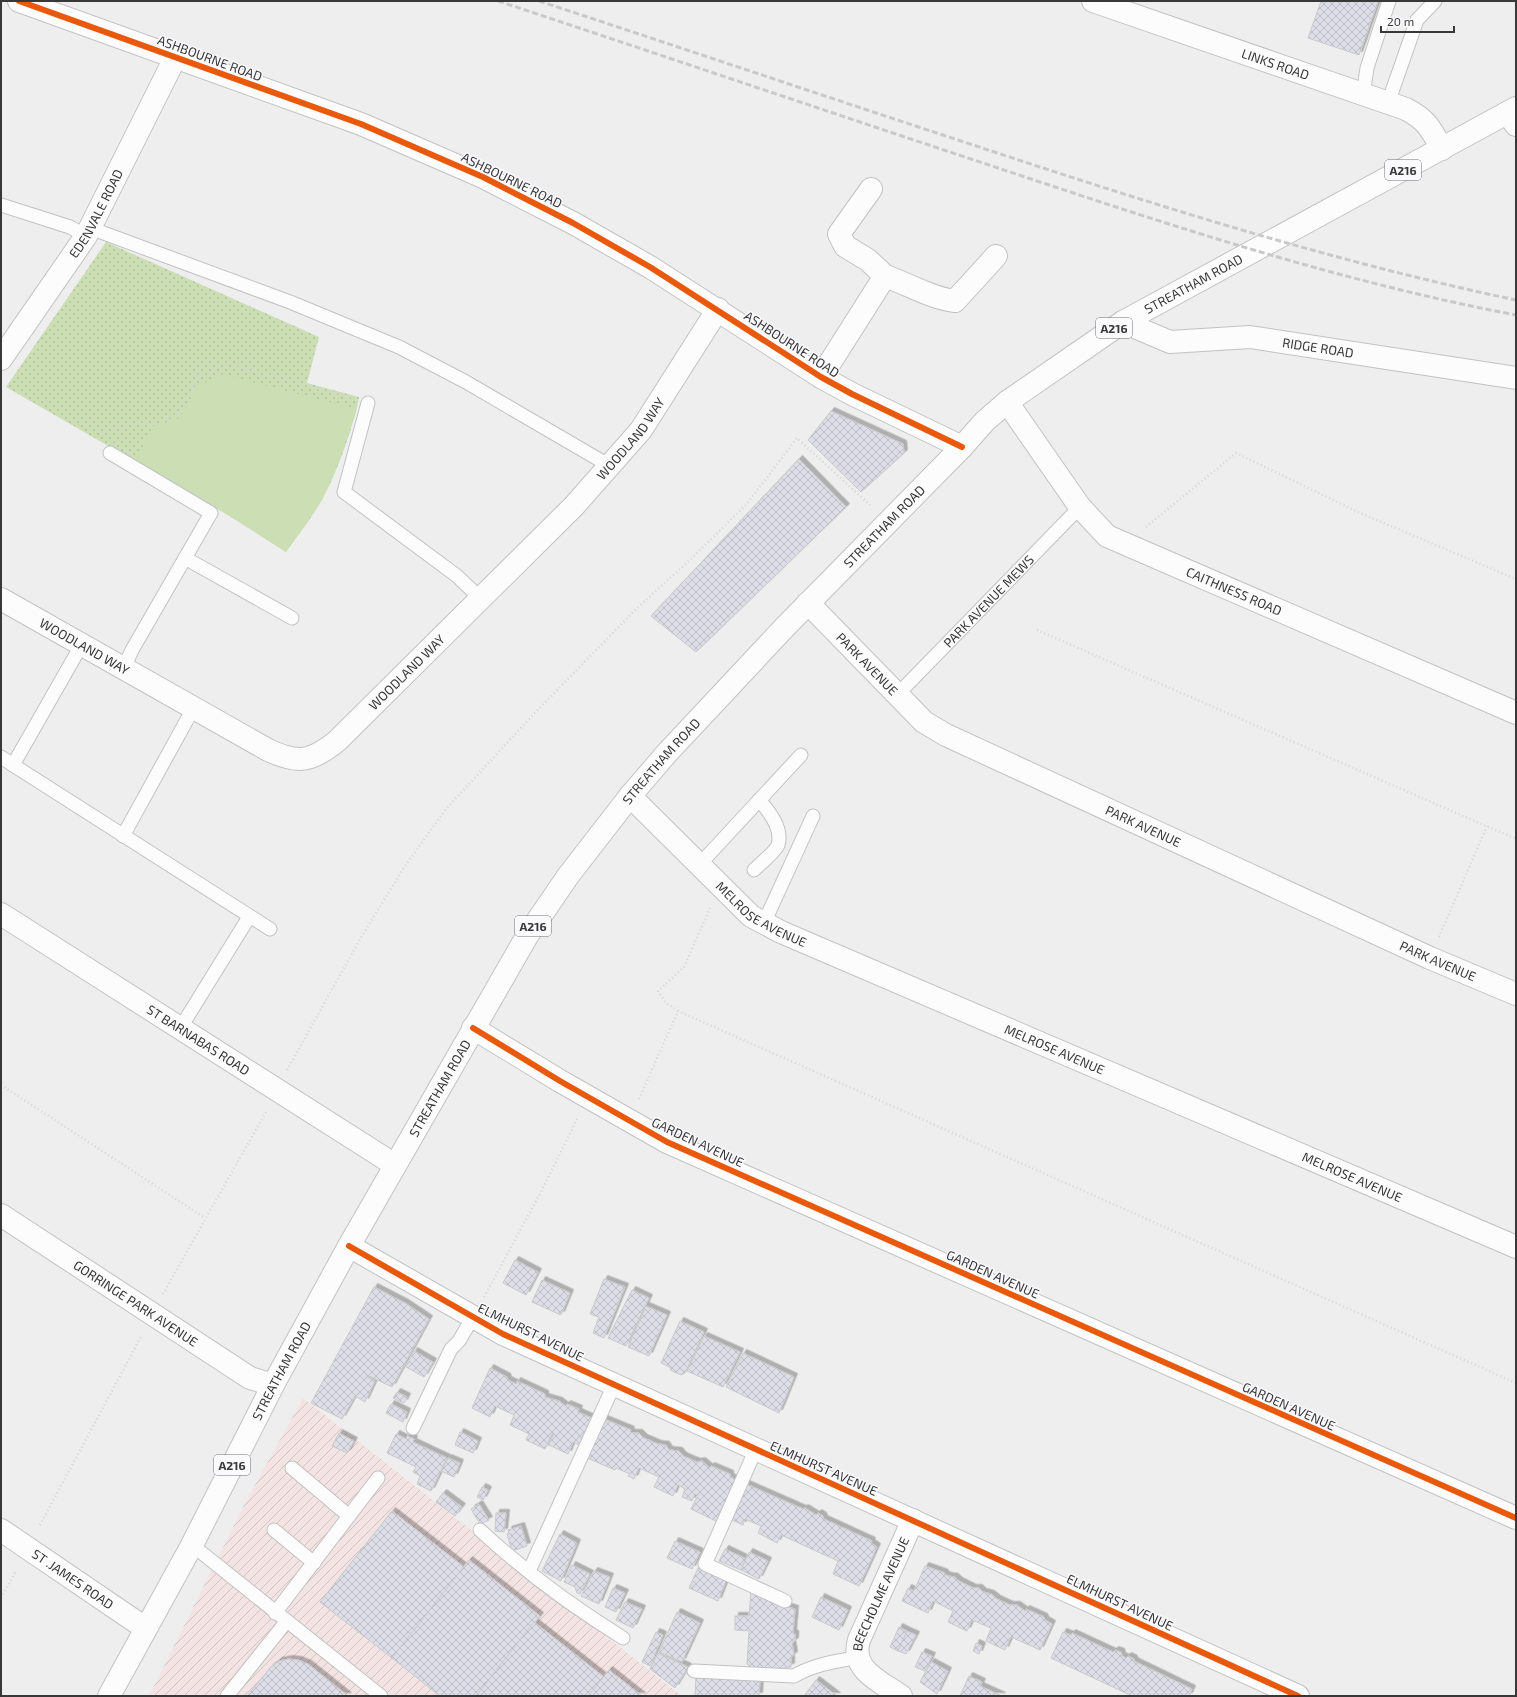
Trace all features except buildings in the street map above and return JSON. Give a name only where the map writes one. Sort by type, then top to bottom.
[{"type":"street","name":"ASHBOURNE ROAD","points":[[19,1],[361,124],[483,177],[573,223],[650,267],[718,309],[821,377],[852,394],[962,447]]},
{"type":"street","name":"LINKS ROAD","points":[[1093,1],[1406,109],[1420,117],[1428,124],[1442,149]]},
{"type":"street","name":"EDENVALE ROAD","points":[[1,359],[88,232],[175,58]]},
{"type":"street","name":"STREATHAM ROAD","points":[[109,1696],[145,1628],[192,1545],[273,1386],[348,1246],[473,1028],[527,936],[568,876],[630,796],[710,706],[808,602],[962,447],[985,421],[1007,402],[1122,322],[1442,149],[1513,115]]},
{"type":"street","points":[[871,189],[839,234],[845,246],[868,260],[885,276],[908,284],[940,299],[955,301],[996,256]]},
{"type":"street","points":[[821,377],[885,276]]},
{"type":"street","name":"WOODLAND WAY","points":[[3,603],[82,644],[284,757],[297,760],[324,752],[337,741],[574,506],[610,466],[641,430],[718,309]]},
{"type":"street","name":"RIDGE ROAD","points":[[1122,322],[1170,342],[1250,337],[1516,378]]},
{"type":"street","name":"CAITHNESS ROAD","points":[[1007,402],[1080,507],[1107,536],[1516,713]]},
{"type":"street","name":"PARK AVENUE","points":[[808,602],[924,722],[946,735],[1430,958],[1516,994]]},
{"type":"street","name":"MELROSE AVENUE","points":[[630,796],[751,916],[764,923],[788,935],[1516,1247]]},
{"type":"street","name":"ST BARNABAS ROAD","points":[[1,914],[181,1027],[395,1165]]},
{"type":"street","name":"GARDEN AVENUE","points":[[473,1028],[629,1121],[682,1148],[1516,1518]]},
{"type":"street","name":"GORRINGE PARK AVENUE","points":[[1,1216],[250,1378],[273,1386]]},
{"type":"street","name":"ELMHURST AVENUE","points":[[348,1246],[503,1334],[1298,1696]]},
{"type":"street","name":"BEECHOLME AVENUE","points":[[901,1696],[868,1672],[857,1658],[856,1649],[913,1520]]},
{"type":"street","name":"ST .JAMES ROAD","points":[[1,1530],[145,1628]]},
{"type":"lane","points":[[1363,95],[1367,68],[1389,1]]},
{"type":"lane","points":[[1388,103],[1417,20],[1435,1]]},
{"type":"lane","points":[[1,205],[70,228],[88,232],[290,302],[399,346],[443,369],[610,466]]},
{"type":"lane","points":[[368,403],[344,492],[457,576],[480,598]]},
{"type":"lane","points":[[110,453],[211,513],[130,653],[124,668]]},
{"type":"lane","name":"PARK AVENUE MEWS","points":[[897,695],[1080,507]]},
{"type":"lane","points":[[185,558],[292,618]]},
{"type":"lane","points":[[14,765],[82,644]]},
{"type":"lane","points":[[123,836],[194,707]]},
{"type":"lane","points":[[700,864],[801,755]]},
{"type":"lane","points":[[1,758],[270,929]]},
{"type":"lane","points":[[754,870],[778,846],[778,830],[775,822],[759,800]]},
{"type":"lane","points":[[764,923],[813,816]]},
{"type":"lane","points":[[181,1027],[249,917]]},
{"type":"lane","points":[[413,1428],[451,1349],[459,1341],[473,1317]]},
{"type":"lane","points":[[529,1571],[614,1385]]},
{"type":"lane","points":[[756,1449],[705,1564],[785,1600]]},
{"type":"lane","points":[[292,1468],[349,1516]]},
{"type":"lane","points":[[275,1613],[378,1478]]},
{"type":"lane","points":[[274,1530],[314,1563]]},
{"type":"lane","points":[[480,1530],[502,1551],[577,1607],[623,1638]]},
{"type":"lane","points":[[192,1545],[286,1622],[381,1696]]},
{"type":"lane","points":[[227,1696],[286,1622]]},
{"type":"lane","points":[[694,1671],[794,1676],[804,1670],[857,1658]]},
{"type":"path","points":[[100,433],[147,421],[170,418],[182,409],[204,363]]},
{"type":"path","points":[[197,377],[228,363],[368,403]]},
{"type":"path","points":[[161,1298],[278,1090],[286,1071],[359,941],[403,869],[446,809],[532,716],[637,608],[691,559],[746,505],[797,438],[888,521]]},
{"type":"path","points":[[1124,544],[1236,454],[1360,513],[1516,579]]},
{"type":"path","points":[[1037,630],[1516,839]]},
{"type":"path","points":[[1430,958],[1488,826]]},
{"type":"path","points":[[726,891],[715,900],[706,915],[684,967],[658,990],[666,1003],[678,1011],[1516,1383]]},
{"type":"path","points":[[629,1121],[678,1011]]},
{"type":"path","points":[[1,1084],[205,1218]]},
{"type":"path","points":[[473,1317],[542,1190],[587,1096]]},
{"type":"path","points":[[40,1525],[144,1331]]},
{"type":"path","points":[[1,1598],[16,1571]]},
{"type":"shaded area","points":[[303,1398],[682,1696],[149,1696],[244,1505]]},
{"type":"green space","points":[[106,242],[319,337],[307,383],[359,397],[349,435],[332,479],[313,514],[286,552],[228,515],[6,387]]},
{"type":"green space","points":[[221,374],[357,409],[336,468],[322,500],[286,552],[228,515],[135,462],[153,426],[177,419],[184,411],[196,387]]},
{"type":"railway","points":[[498,1],[1051,186],[1183,228],[1315,268],[1449,301],[1516,315]]},
{"type":"railway","points":[[539,1],[1027,163],[1165,207],[1304,248],[1375,267],[1516,300]]},
{"type":"cycle path","points":[[19,1],[361,124],[483,177],[573,223],[650,267],[821,377],[852,394],[962,447]]},
{"type":"cycle path","points":[[473,1028],[560,1081],[667,1142],[1516,1518]]},
{"type":"cycle path","points":[[349,1246],[503,1334],[1298,1696]]}]
